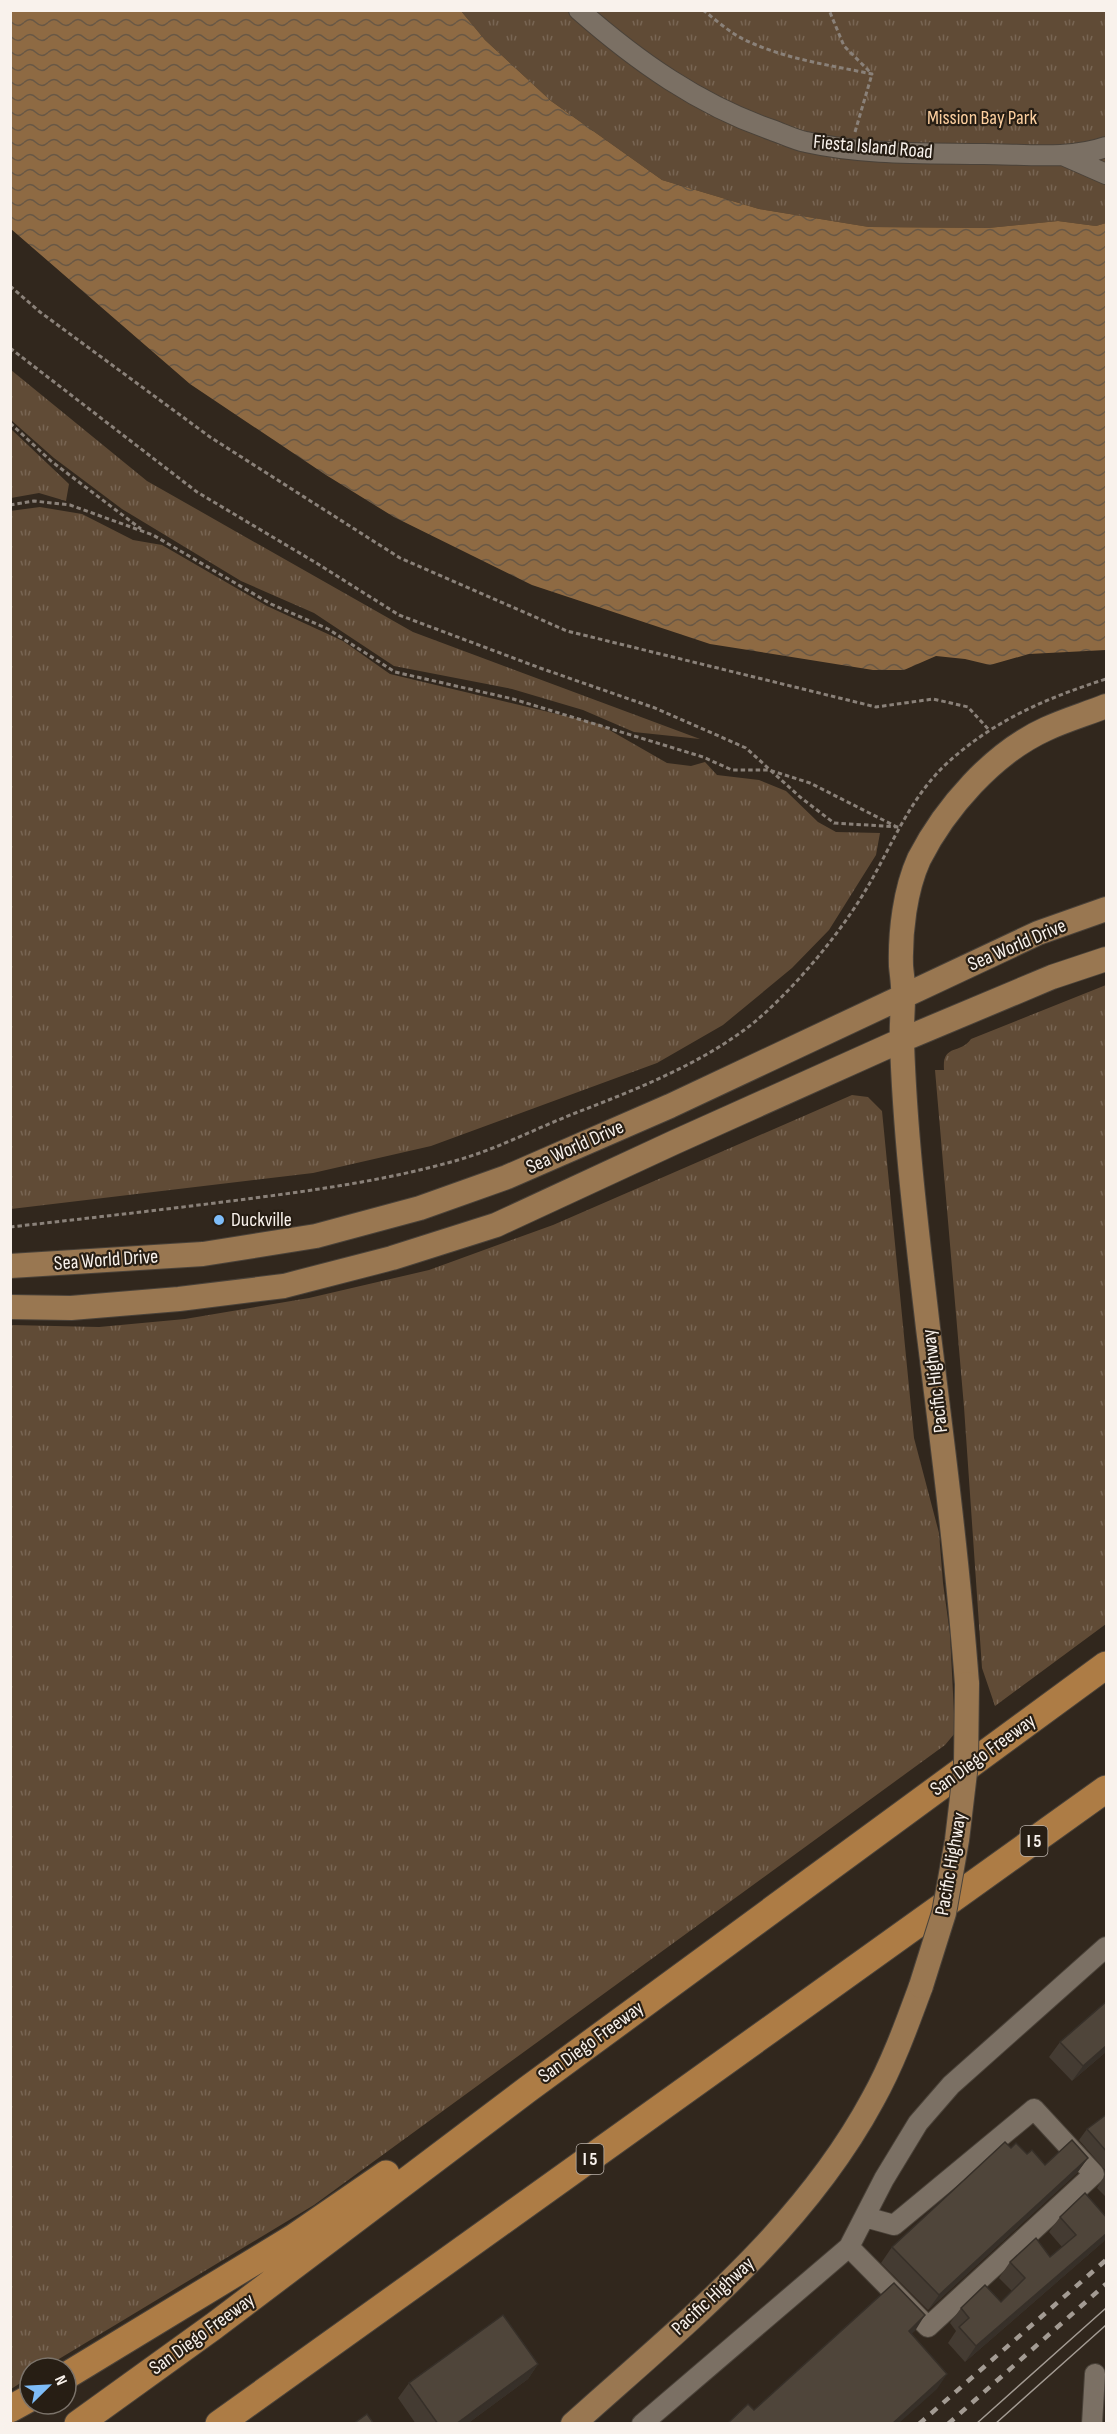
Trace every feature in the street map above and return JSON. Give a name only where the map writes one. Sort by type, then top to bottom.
[{"type":"highway","name":"San Diego Freeway","points":[[78,2424],[214,2326],[528,2089],[1107,1665]]},
{"type":"highway","name":"I 5","points":[[219,2424],[1107,1789]]},
{"type":"highway","points":[[78,2369],[302,2232],[420,2149],[528,2089]]},
{"type":"main road","name":"Pacific Highway","points":[[578,2420],[729,2283],[762,2250],[813,2192],[873,2098],[900,2041],[921,1986],[944,1913],[957,1840],[966,1764],[967,1684],[959,1582],[917,1238],[902,1040],[904,995],[902,941],[908,897],[918,862],[936,829],[958,798],[1007,754],[1044,730],[1107,706]]},
{"type":"main road","name":"Sea World Drive","points":[[10,1266],[203,1254],[315,1236],[420,1208],[507,1177],[670,1106],[1038,933],[1107,909]]},
{"type":"main road","name":"Sea World Drive","points":[[10,1307],[71,1308],[284,1286],[392,1258],[496,1225],[902,1040],[1052,977],[1107,959]]},
{"type":"street","name":"Fiesta Island Road","points":[[579,10],[620,47],[697,98],[741,119],[804,142],[850,150],[923,153],[1060,154],[1107,147]]},
{"type":"street","name":"Fiesta Island Road","points":[[1060,154],[1107,174]]},
{"type":"street","points":[[642,2424],[849,2247],[884,2179],[918,2123],[951,2085],[1107,1947]]},
{"type":"street","points":[[849,2247],[928,2327],[1094,2174],[1034,2109],[894,2225],[865,2217]]},
{"type":"street","points":[[1092,2424],[1095,2374]]},
{"type":"path","points":[[703,10],[743,40],[774,52],[872,74]]},
{"type":"path","points":[[829,10],[844,46],[872,74]]},
{"type":"path","points":[[850,150],[872,74]]},
{"type":"path","points":[[10,286],[40,312],[210,437],[400,558],[567,631],[876,707],[933,699],[960,705],[968,707],[989,730]]},
{"type":"path","points":[[10,348],[196,492],[399,615],[655,708],[746,748],[769,770],[834,823],[898,827]]},
{"type":"path","points":[[10,423],[51,460],[144,532],[271,604],[328,629],[395,672],[513,699],[704,756],[732,770],[769,770],[810,783],[898,827]]},
{"type":"path","points":[[10,505],[34,501],[70,505],[144,532]]},
{"type":"path","points":[[10,1227],[342,1186],[460,1159],[658,1080],[731,1039],[764,1014],[791,987],[851,914],[871,881],[898,827],[941,769],[989,730],[1046,700],[1107,679]]},
{"type":"green space","name":"Mission Bay Park","points":[[461,11],[1106,11],[1106,223],[1096,226],[1058,221],[988,228],[869,227],[759,209],[662,180],[551,101],[485,40]]},
{"type":"green space","points":[[11,370],[147,481],[413,632],[700,739],[634,732],[583,710],[512,689],[394,666],[314,613],[241,581],[122,509],[54,458],[11,420]]},
{"type":"green space","points":[[10,428],[69,484],[66,501],[39,493],[11,498]]},
{"type":"green space","points":[[40,507],[82,514],[133,540],[162,545],[267,606],[343,641],[390,674],[599,724],[667,763],[691,766],[705,762],[717,775],[759,780],[786,791],[818,822],[836,832],[880,833],[876,855],[829,930],[792,968],[723,1025],[657,1063],[431,1146],[313,1173],[11,1209],[10,511]]},
{"type":"green space","points":[[1106,985],[1106,1624],[995,1706],[982,1668],[964,1407],[935,1070],[944,1070],[946,1056],[967,1044],[971,1039]]},
{"type":"green space","points":[[852,1095],[868,1097],[882,1111],[914,1438],[939,1533],[950,1634],[955,1733],[945,1745],[314,2205],[64,2356],[18,2356],[18,2385],[11,2389],[11,1325],[99,1327],[185,1319],[309,1298],[429,1270],[553,1225]]},
{"type":"water","points":[[11,10],[461,11],[485,40],[551,101],[662,180],[759,209],[869,227],[988,228],[1058,221],[1096,226],[1106,223],[1106,650],[1029,654],[990,665],[965,659],[936,656],[904,670],[873,670],[710,644],[532,585],[394,517],[326,475],[190,384],[11,229]]},
{"type":"building","points":[[1107,2001],[1107,2045],[1083,2066],[1060,2042]]},
{"type":"building","points":[[1107,2114],[1107,2152],[1087,2129]]},
{"type":"building","points":[[1072,2140],[1088,2158],[939,2295],[892,2247],[1005,2142],[1011,2148],[1016,2143],[1027,2154],[1032,2150],[1045,2165]]},
{"type":"building","points":[[1085,2193],[1107,2218],[1107,2233],[976,2346],[959,2327],[969,2318],[961,2308],[985,2285],[1001,2302],[1025,2278],[1010,2262],[1036,2238],[1050,2257],[1076,2235],[1060,2217]]},
{"type":"building","points":[[894,2283],[925,2315],[909,2331],[947,2374],[892,2424],[727,2424],[748,2404],[754,2410]]},
{"type":"building","points":[[503,2315],[538,2364],[456,2424],[438,2424],[409,2383]]},
{"type":"building","points":[[367,2414],[374,2424],[353,2424]]},
{"type":"tram line","points":[[976,2424],[1106,2308]]},
{"type":"tram line","points":[[995,2424],[1106,2325]]},
{"type":"railway","points":[[919,2424],[1106,2260]]},
{"type":"railway","points":[[948,2424],[1106,2284]]},
{"type":"place","name":"Duckville","points":[[219,1220]]}]
